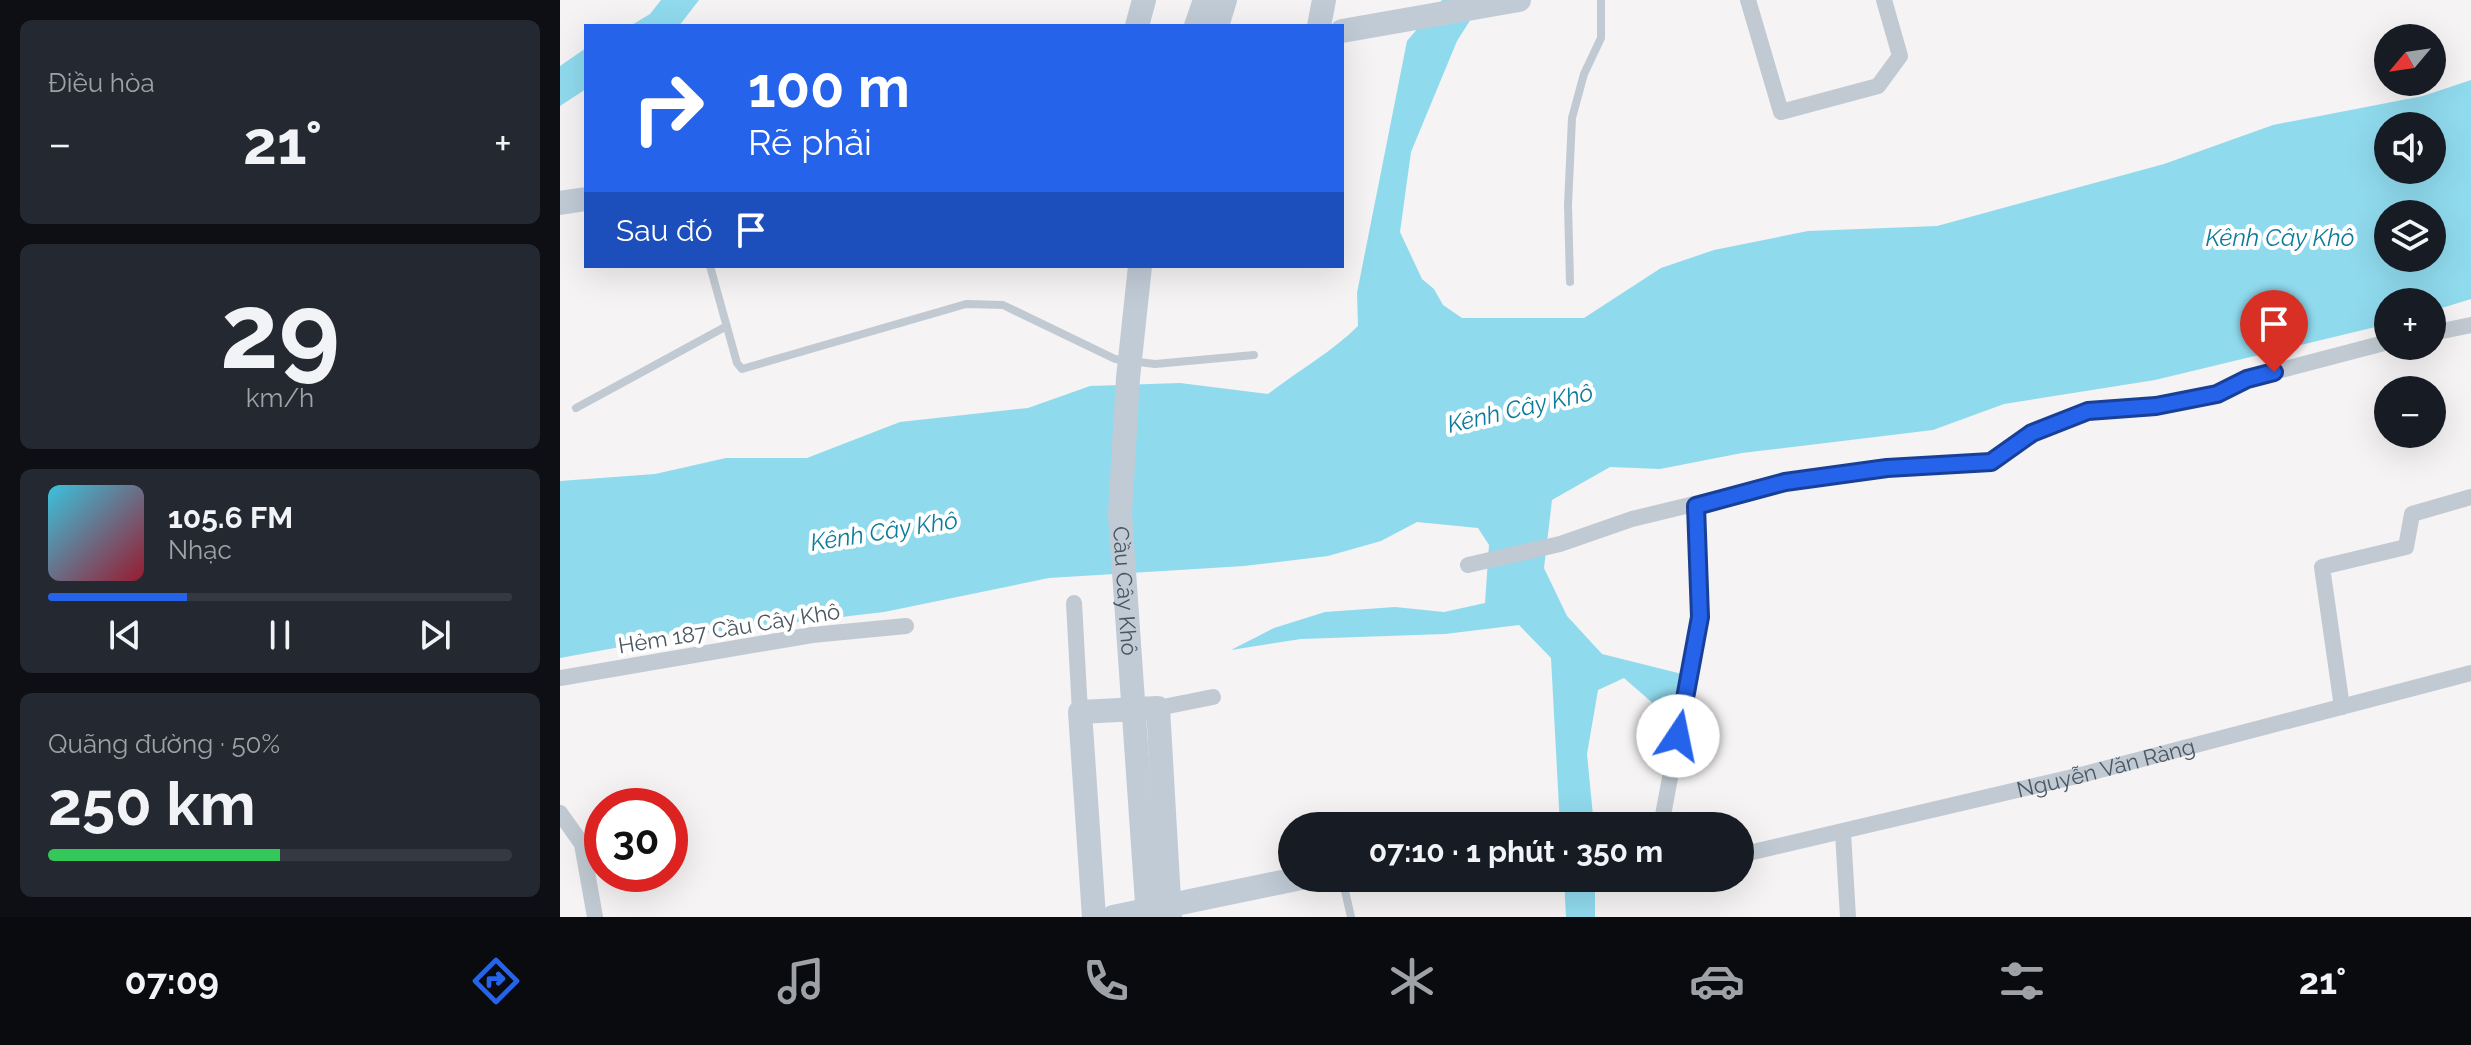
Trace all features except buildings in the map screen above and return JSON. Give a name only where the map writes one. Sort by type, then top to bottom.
[{"type":"main road","points":[[1138,24],[1144,0]]},
{"type":"main road","points":[[1197,24],[1205,0]]},
{"type":"main road","points":[[1218,24],[1225,0]]},
{"type":"main road","points":[[1319,24],[1324,0]]},
{"type":"main road","points":[[1344,31],[1519,0]]},
{"type":"main road","points":[[560,203],[584,199]]},
{"type":"main road","name":"Cầu Cây Khô","points":[[1140,268],[1128,378],[1120,514],[1163,913]]},
{"type":"main road","points":[[1094,917],[1080,712],[1158,708],[1163,913]]},
{"type":"main road","points":[[1113,917],[1163,913],[1278,884]]},
{"type":"street","points":[[1748,0],[1781,112],[1878,86],[1900,56],[1884,0]]},
{"type":"street","points":[[2446,330],[2471,325]]},
{"type":"street","points":[[1468,565],[1560,544],[1632,519],[1696,506],[1785,482],[1887,468],[1991,462],[2032,433],[2088,411],[2156,406],[2217,394],[2247,379],[2374,346]]},
{"type":"street","points":[[2342,707],[2322,567],[2406,547],[2412,514],[2471,497]]},
{"type":"street","points":[[1664,812],[1700,617],[1696,506]]},
{"type":"street","points":[[1074,603],[1080,712]]},
{"type":"street","name":"Hẻm 187 Cầu Cây Khô","points":[[560,678],[812,635],[906,626]]},
{"type":"street","name":"Nguyễn Văn Ràng","points":[[1754,852],[1843,833],[2471,673]]},
{"type":"street","points":[[1158,708],[1213,697]]},
{"type":"street","points":[[560,813],[582,844],[595,917]]},
{"type":"street","points":[[1843,833],[1848,917]]},
{"type":"lane","points":[[1570,282],[1568,205],[1572,118],[1584,74],[1601,38],[1601,0]]},
{"type":"lane","points":[[710,268],[725,327],[742,369],[966,304],[1003,305],[1115,359],[1155,364],[1254,355]]},
{"type":"lane","points":[[576,408],[725,327]]},
{"type":"lane","points":[[1345,892],[1351,917]]},
{"type":"water","points":[[661,0],[699,0],[681,24],[633,24],[650,14]]},
{"type":"water","name":"Kênh Cây Khô","points":[[1442,0],[1483,0],[1457,41],[1411,152],[1400,232],[1422,279],[1434,289],[1443,305],[1462,318],[1584,318],[1661,268],[1714,250],[1808,231],[1937,226],[2164,164],[2273,125],[2423,96],[2446,96],[2446,88],[2471,80],[2471,299],[2446,307],[2446,288],[2374,288],[2374,327],[2155,380],[2004,404],[1933,430],[1742,453],[1660,469],[1610,467],[1552,500],[1544,568],[1567,616],[1602,654],[1682,674],[1672,720],[1624,678],[1598,690],[1587,754],[1593,812],[1559,812],[1551,658],[1519,625],[1445,634],[1301,639],[1231,650],[1274,628],[1325,612],[1395,607],[1444,612],[1485,603],[1489,545],[1478,528],[1417,522],[1381,541],[1328,556],[1244,566],[1049,578],[884,612],[680,636],[560,658],[560,481],[655,474],[726,458],[807,458],[900,422],[1028,408],[1090,386],[1180,383],[1268,394],[1358,326],[1357,293],[1407,41]]},
{"type":"water","points":[[584,49],[584,90],[560,106],[560,66]]},
{"type":"water","points":[[1565,892],[1595,892],[1595,917],[1566,917]]},
{"type":"route","points":[[1678,736],[1700,617],[1696,506],[1785,482],[1887,468],[1991,462],[2032,433],[2088,411],[2156,406],[2217,394],[2247,379],[2274,372]]}]
